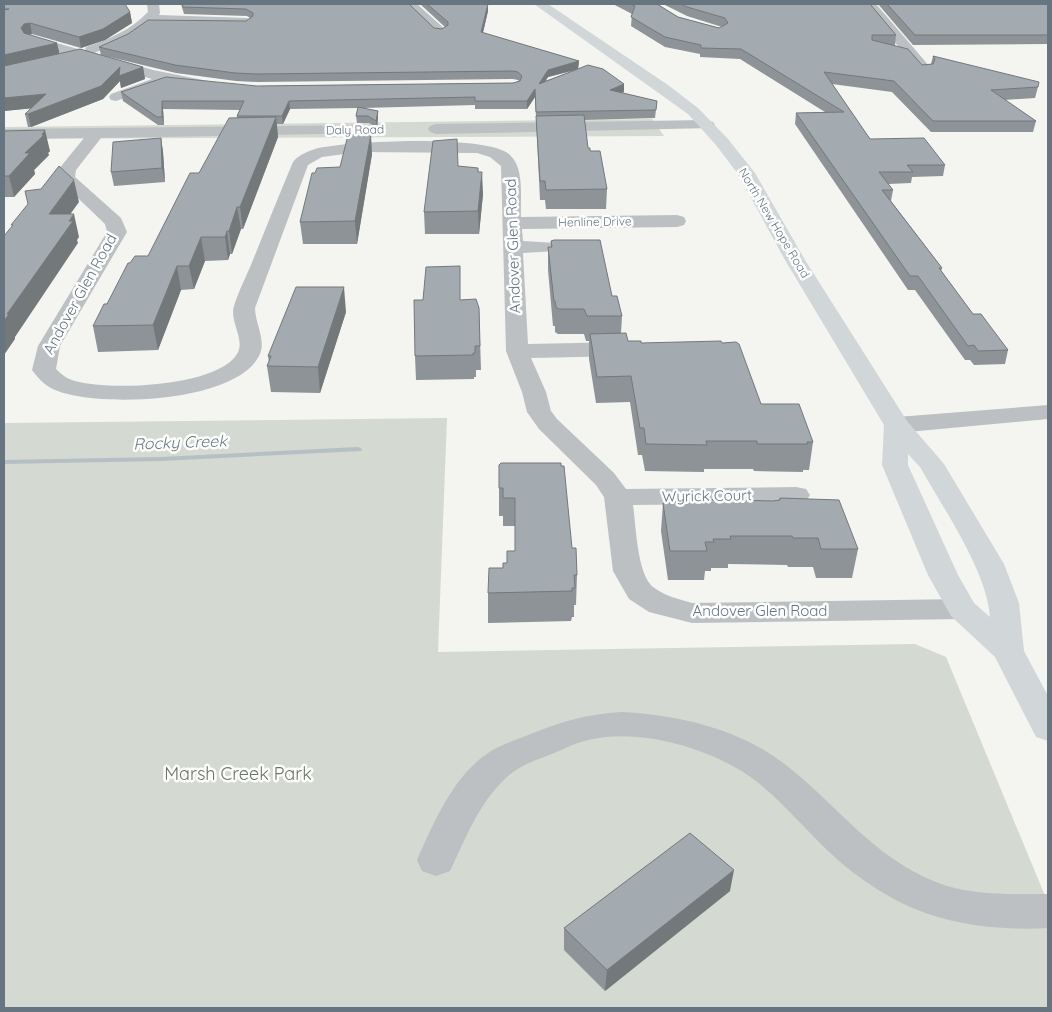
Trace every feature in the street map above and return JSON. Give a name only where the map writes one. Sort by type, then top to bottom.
[{"type":"main road","name":"North New Hope Road","points":[[540,4],[663,88],[693,112],[707,125],[746,173],[795,260],[897,425],[931,464],[989,564],[1004,603],[1008,651]]},
{"type":"main road","name":"North New Hope Road","points":[[897,425],[895,465],[942,575],[962,608],[1008,651],[1048,728]]},
{"type":"street","points":[[54,62],[81,54],[134,31],[154,13],[153,4]]},
{"type":"street","points":[[410,4],[441,31]]},
{"type":"street","points":[[870,4],[925,70]]},
{"type":"street","points":[[149,19],[194,18],[247,22]]},
{"type":"street","points":[[32,40],[167,78],[213,85]]},
{"type":"street","points":[[116,97],[167,78]]},
{"type":"street","points":[[418,129],[707,125]]},
{"type":"street","name":"Daly Road","points":[[4,134],[379,130]]},
{"type":"street","points":[[301,131],[318,153]]},
{"type":"street","name":"Andover Glen Road","points":[[96,133],[67,170],[66,178],[114,222],[117,232],[49,346],[44,370],[54,382],[70,388],[92,391],[154,392],[200,384],[237,367],[248,356],[252,339],[245,322],[244,308],[301,162],[318,153],[360,147],[477,148],[504,158],[510,166],[517,351],[534,392],[539,412],[548,424],[605,479],[618,497],[628,571],[640,592],[660,605],[692,613],[962,608]]},
{"type":"street","name":"Henline Drive","points":[[513,223],[677,221]]},
{"type":"street","points":[[514,247],[549,247]]},
{"type":"street","points":[[517,351],[651,349]]},
{"type":"street","points":[[897,425],[1048,412]]},
{"type":"street","name":"Wyrick Court","points":[[618,497],[796,495]]},
{"type":"street","points":[[436,860],[454,818],[473,791],[494,768],[516,754],[580,729],[622,725],[654,726],[689,733],[750,758],[780,779],[860,858],[888,876],[929,897],[968,907],[1048,911]]},
{"type":"green space","points":[[652,119],[664,136],[4,139],[4,127]]},
{"type":"green space","name":"Marsh Creek Park","points":[[447,418],[438,652],[915,644],[946,657],[1048,903],[1048,1008],[4,1008],[4,423]]},
{"type":"building","points":[[4,4],[125,4],[130,12],[103,29],[79,37],[30,23],[24,24],[21,28],[24,33],[57,43],[4,55],[4,10],[9,9],[4,9]]},
{"type":"building","points":[[182,4],[409,4],[434,28],[442,29],[448,25],[448,22],[427,4],[488,4],[481,32],[579,61],[548,70],[539,84],[588,65],[603,69],[624,84],[610,90],[657,101],[656,110],[536,112],[535,89],[527,101],[475,101],[475,97],[289,101],[282,116],[237,116],[244,101],[162,101],[162,117],[157,117],[121,92],[166,77],[257,86],[513,83],[520,81],[522,76],[518,72],[513,71],[235,73],[175,65],[99,47],[128,34],[148,20],[246,21],[253,16],[253,13],[246,9],[183,7]]},
{"type":"building","points":[[630,4],[657,4],[678,17],[719,28],[728,23],[725,18],[681,4],[870,4],[896,35],[872,35],[872,40],[908,49],[922,65],[933,64],[935,59],[933,56],[1039,82],[1038,87],[991,90],[1036,121],[933,121],[894,81],[824,72],[870,139],[924,138],[945,165],[907,165],[913,172],[879,172],[893,190],[882,190],[942,268],[939,268],[973,314],[981,314],[1008,350],[978,351],[974,345],[968,346],[918,276],[910,276],[796,113],[844,112],[741,49],[701,48],[701,45],[665,37],[631,17],[635,6]]},
{"type":"building","points":[[887,4],[1048,4],[1048,35],[915,35]]},
{"type":"building","points":[[80,49],[143,67],[119,76],[120,67],[101,86],[28,114],[25,114],[46,94],[4,98],[4,66]]},
{"type":"building","points":[[358,107],[378,111],[376,121],[368,116],[356,116]]},
{"type":"building","points":[[584,115],[588,148],[590,148],[590,151],[600,151],[607,189],[546,190],[545,181],[540,181],[536,116]]},
{"type":"building","points":[[276,117],[240,207],[237,207],[229,231],[227,231],[225,237],[201,237],[189,266],[177,266],[153,325],[93,326],[104,304],[107,304],[128,263],[135,256],[148,256],[190,173],[199,173],[229,118]]},
{"type":"building","points":[[45,130],[42,135],[44,135],[25,153],[30,153],[9,176],[4,176],[4,131]]},
{"type":"building","points":[[371,134],[355,221],[300,222],[312,173],[315,173],[317,168],[340,167],[348,135]]},
{"type":"building","points":[[161,138],[162,168],[111,172],[113,142]]},
{"type":"building","points":[[457,139],[458,166],[478,168],[478,172],[482,172],[478,211],[424,212],[433,141]]},
{"type":"building","points":[[59,166],[74,180],[49,214],[74,214],[69,221],[73,221],[7,314],[9,314],[4,321],[4,236],[28,204],[25,191],[41,189]]},
{"type":"building","points":[[600,240],[612,296],[617,296],[622,316],[587,316],[584,309],[559,309],[556,307],[548,247],[552,247],[551,241]]},
{"type":"building","points":[[460,266],[460,300],[476,299],[479,308],[480,346],[475,346],[475,353],[473,355],[415,356],[414,300],[423,300],[426,267]]},
{"type":"building","points":[[296,287],[344,287],[318,367],[267,366],[271,356],[268,356]]},
{"type":"building","points":[[626,333],[628,341],[641,341],[641,343],[736,342],[739,344],[761,404],[799,404],[813,442],[807,442],[808,444],[757,444],[757,441],[706,441],[707,445],[646,444],[644,428],[640,428],[631,376],[597,377],[590,334]]},
{"type":"building","points":[[501,463],[561,463],[561,466],[564,466],[572,548],[576,548],[577,575],[574,575],[575,588],[572,588],[572,591],[488,593],[489,568],[503,568],[503,563],[507,563],[507,551],[515,551],[515,498],[503,498],[503,488],[499,488],[499,465]]},
{"type":"building","points":[[780,498],[839,500],[858,549],[821,549],[818,538],[730,536],[731,539],[713,539],[714,542],[705,542],[707,551],[670,551],[663,503],[686,501],[686,499],[773,501],[780,500]]},
{"type":"building","points":[[690,833],[734,870],[607,970],[564,928]]},
{"type":"waterway","name":"Rocky Creek","points":[[4,462],[161,459],[358,449]]}]
